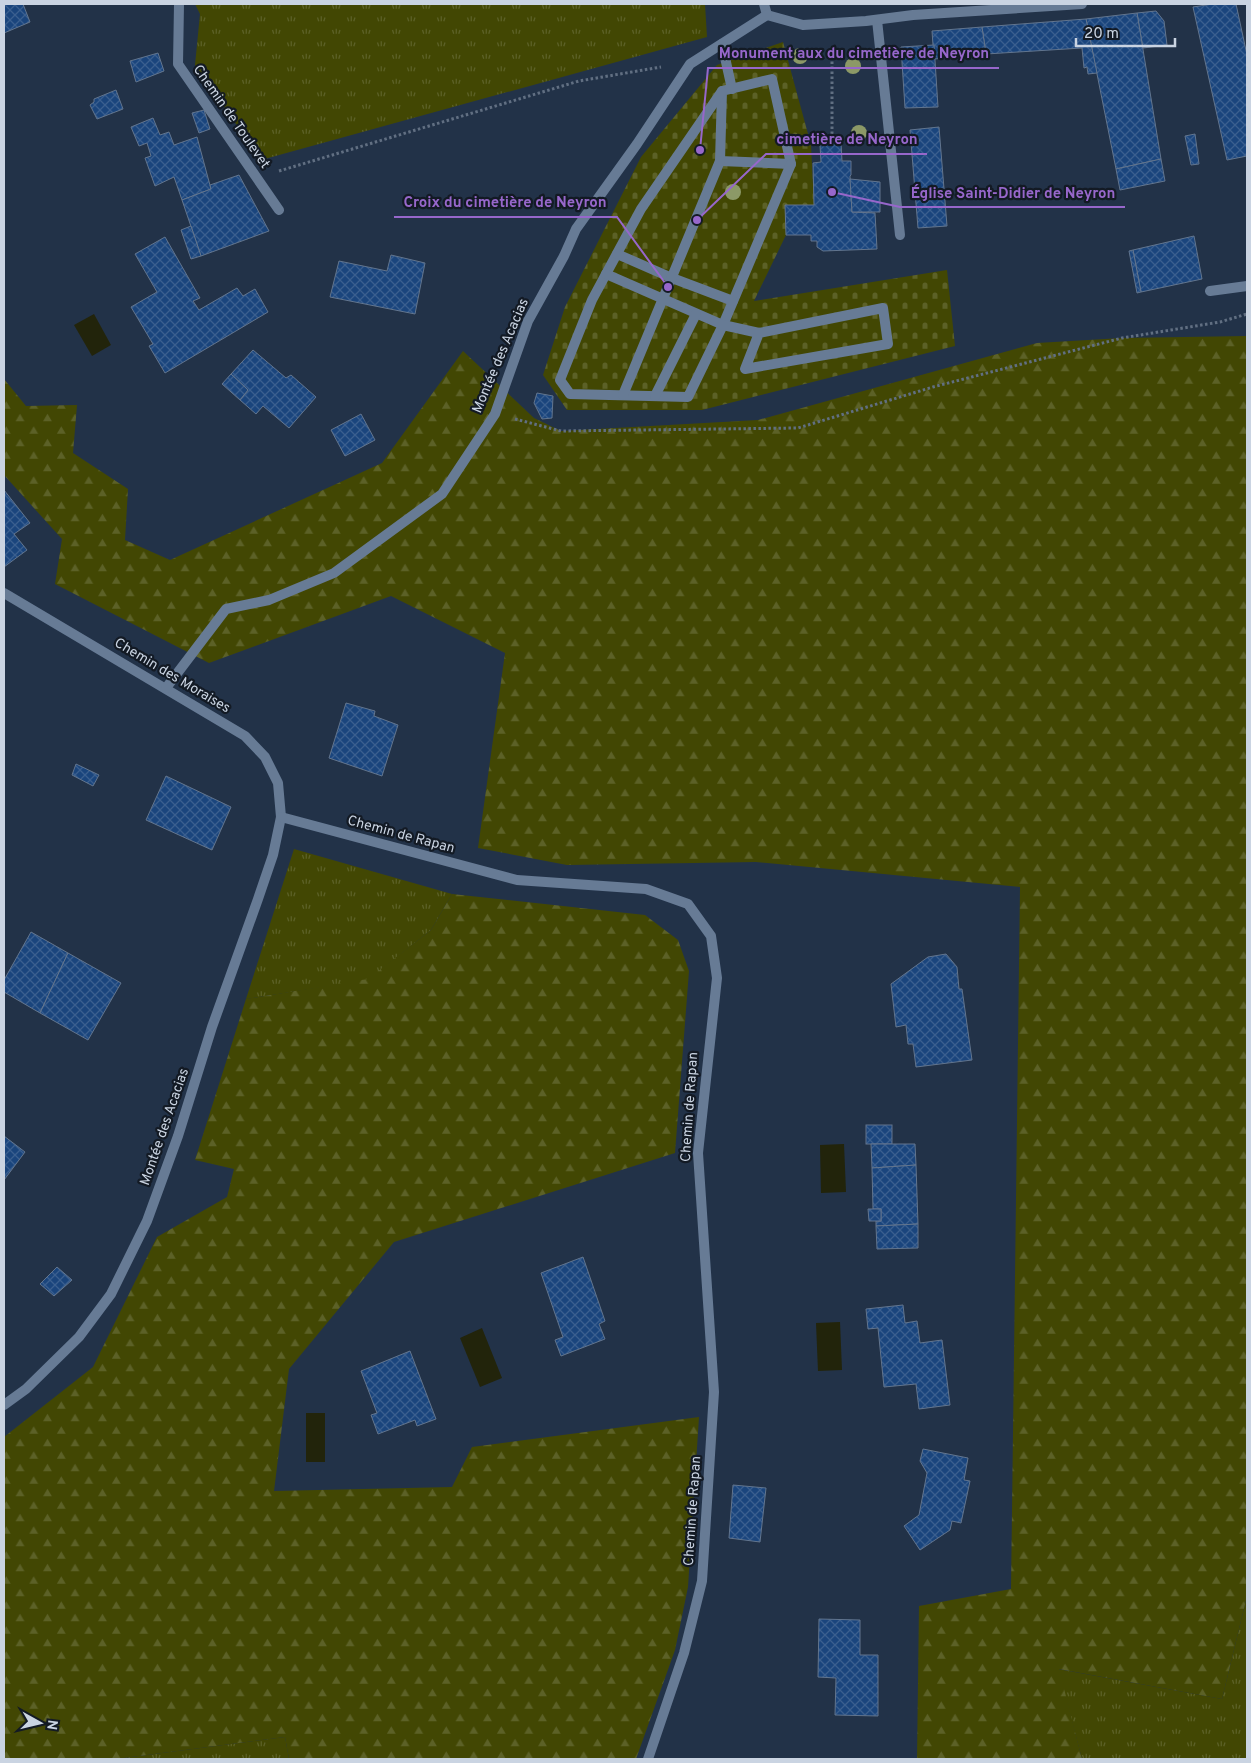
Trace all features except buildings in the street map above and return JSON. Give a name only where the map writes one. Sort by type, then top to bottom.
[{"type":"street","name":"Chemin de Toulevet","points":[[179,4],[178,64],[279,210]]},
{"type":"street","points":[[764,4],[767,15],[804,25],[877,20],[914,15],[1082,4]]},
{"type":"street","name":"Montée des Acacias","points":[[166,688],[226,609],[269,600],[334,573],[442,494],[495,414],[528,322],[564,256],[576,229],[637,144],[690,64],[767,15]]},
{"type":"street","points":[[877,20],[900,235]]},
{"type":"street","points":[[624,396],[720,161],[727,90],[722,44]]},
{"type":"street","points":[[772,79],[791,164],[723,325],[688,397],[570,394],[560,380],[592,300],[641,209],[727,90],[772,79]]},
{"type":"street","points":[[720,161],[791,164]]},
{"type":"street","points":[[617,254],[672,278],[733,301]]},
{"type":"street","points":[[606,274],[723,325],[758,333],[883,308],[888,344],[745,369],[758,333]]},
{"type":"street","points":[[1210,291],[1247,286]]},
{"type":"street","points":[[655,396],[696,314]]},
{"type":"street","name":"Chemin des Moraises","points":[[4,593],[245,736],[265,757],[278,783],[281,817]]},
{"type":"street","name":"Montée des Acacias","points":[[4,1405],[26,1389],[79,1337],[111,1294],[147,1221],[178,1136],[212,1027],[273,855],[281,817]]},
{"type":"street","name":"Chemin de Rapan","points":[[281,817],[517,880],[646,889],[688,904],[711,936],[717,978],[698,1153],[714,1392],[702,1581],[684,1653],[648,1759]]},
{"type":"path","points":[[832,43],[832,144]]},
{"type":"path","points":[[256,178],[579,81],[690,64]]},
{"type":"path","points":[[495,414],[561,431],[798,428],[933,387],[1112,341],[1220,322],[1247,314]]},
{"type":"green space","points":[[195,4],[705,4],[707,37],[261,160],[195,65],[200,14]]},
{"type":"green space","points":[[783,42],[811,145],[814,205],[785,205],[786,235],[754,301],[947,270],[955,346],[702,410],[567,410],[543,375],[565,307],[641,157],[717,65]]},
{"type":"green space","points":[[1247,336],[1247,1596],[1222,1699],[1059,1669],[1082,1759],[917,1759],[919,1606],[1011,1589],[1020,887],[756,862],[567,865],[478,848],[505,653],[391,596],[209,663],[55,584],[62,539],[4,475],[4,379],[26,406],[77,405],[73,453],[128,489],[125,540],[170,560],[382,463],[463,351],[534,418],[561,431],[758,420],[1037,343],[1122,338]]},
{"type":"green space","points":[[294,849],[452,894],[431,930],[368,980],[246,999]]},
{"type":"green space","points":[[452,894],[645,915],[678,940],[689,971],[675,1153],[394,1242],[289,1369],[274,1491],[452,1487],[472,1447],[699,1417],[688,1587],[675,1650],[636,1759],[289,1759],[285,1737],[116,1759],[4,1759],[4,1437],[93,1367],[157,1237],[227,1197],[234,1169],[195,1160],[246,999],[368,979],[431,930]]},
{"type":"green space","points":[[1247,1596],[1247,1759],[1082,1759],[1058,1669],[1222,1699]]},
{"type":"green space","points":[[285,1737],[289,1759],[116,1759]]},
{"type":"shaded area","points":[[94,314],[111,345],[92,356],[74,325]]},
{"type":"shaded area","points":[[844,1144],[846,1192],[821,1193],[820,1145]]},
{"type":"shaded area","points":[[840,1322],[842,1370],[818,1371],[816,1323]]},
{"type":"shaded area","points":[[482,1328],[502,1378],[480,1387],[460,1338]]},
{"type":"shaded area","points":[[306,1413],[325,1413],[325,1462],[306,1462]]},
{"type":"place","name":"Monument aux du cimetière de Neyron","points":[[700,150]]},
{"type":"place","name":"Église Saint-Didier de Neyron","points":[[832,192]]},
{"type":"place","name":"cimetière de Neyron","points":[[697,220]]},
{"type":"place","name":"Croix du cimetière de Neyron","points":[[668,287]]}]
